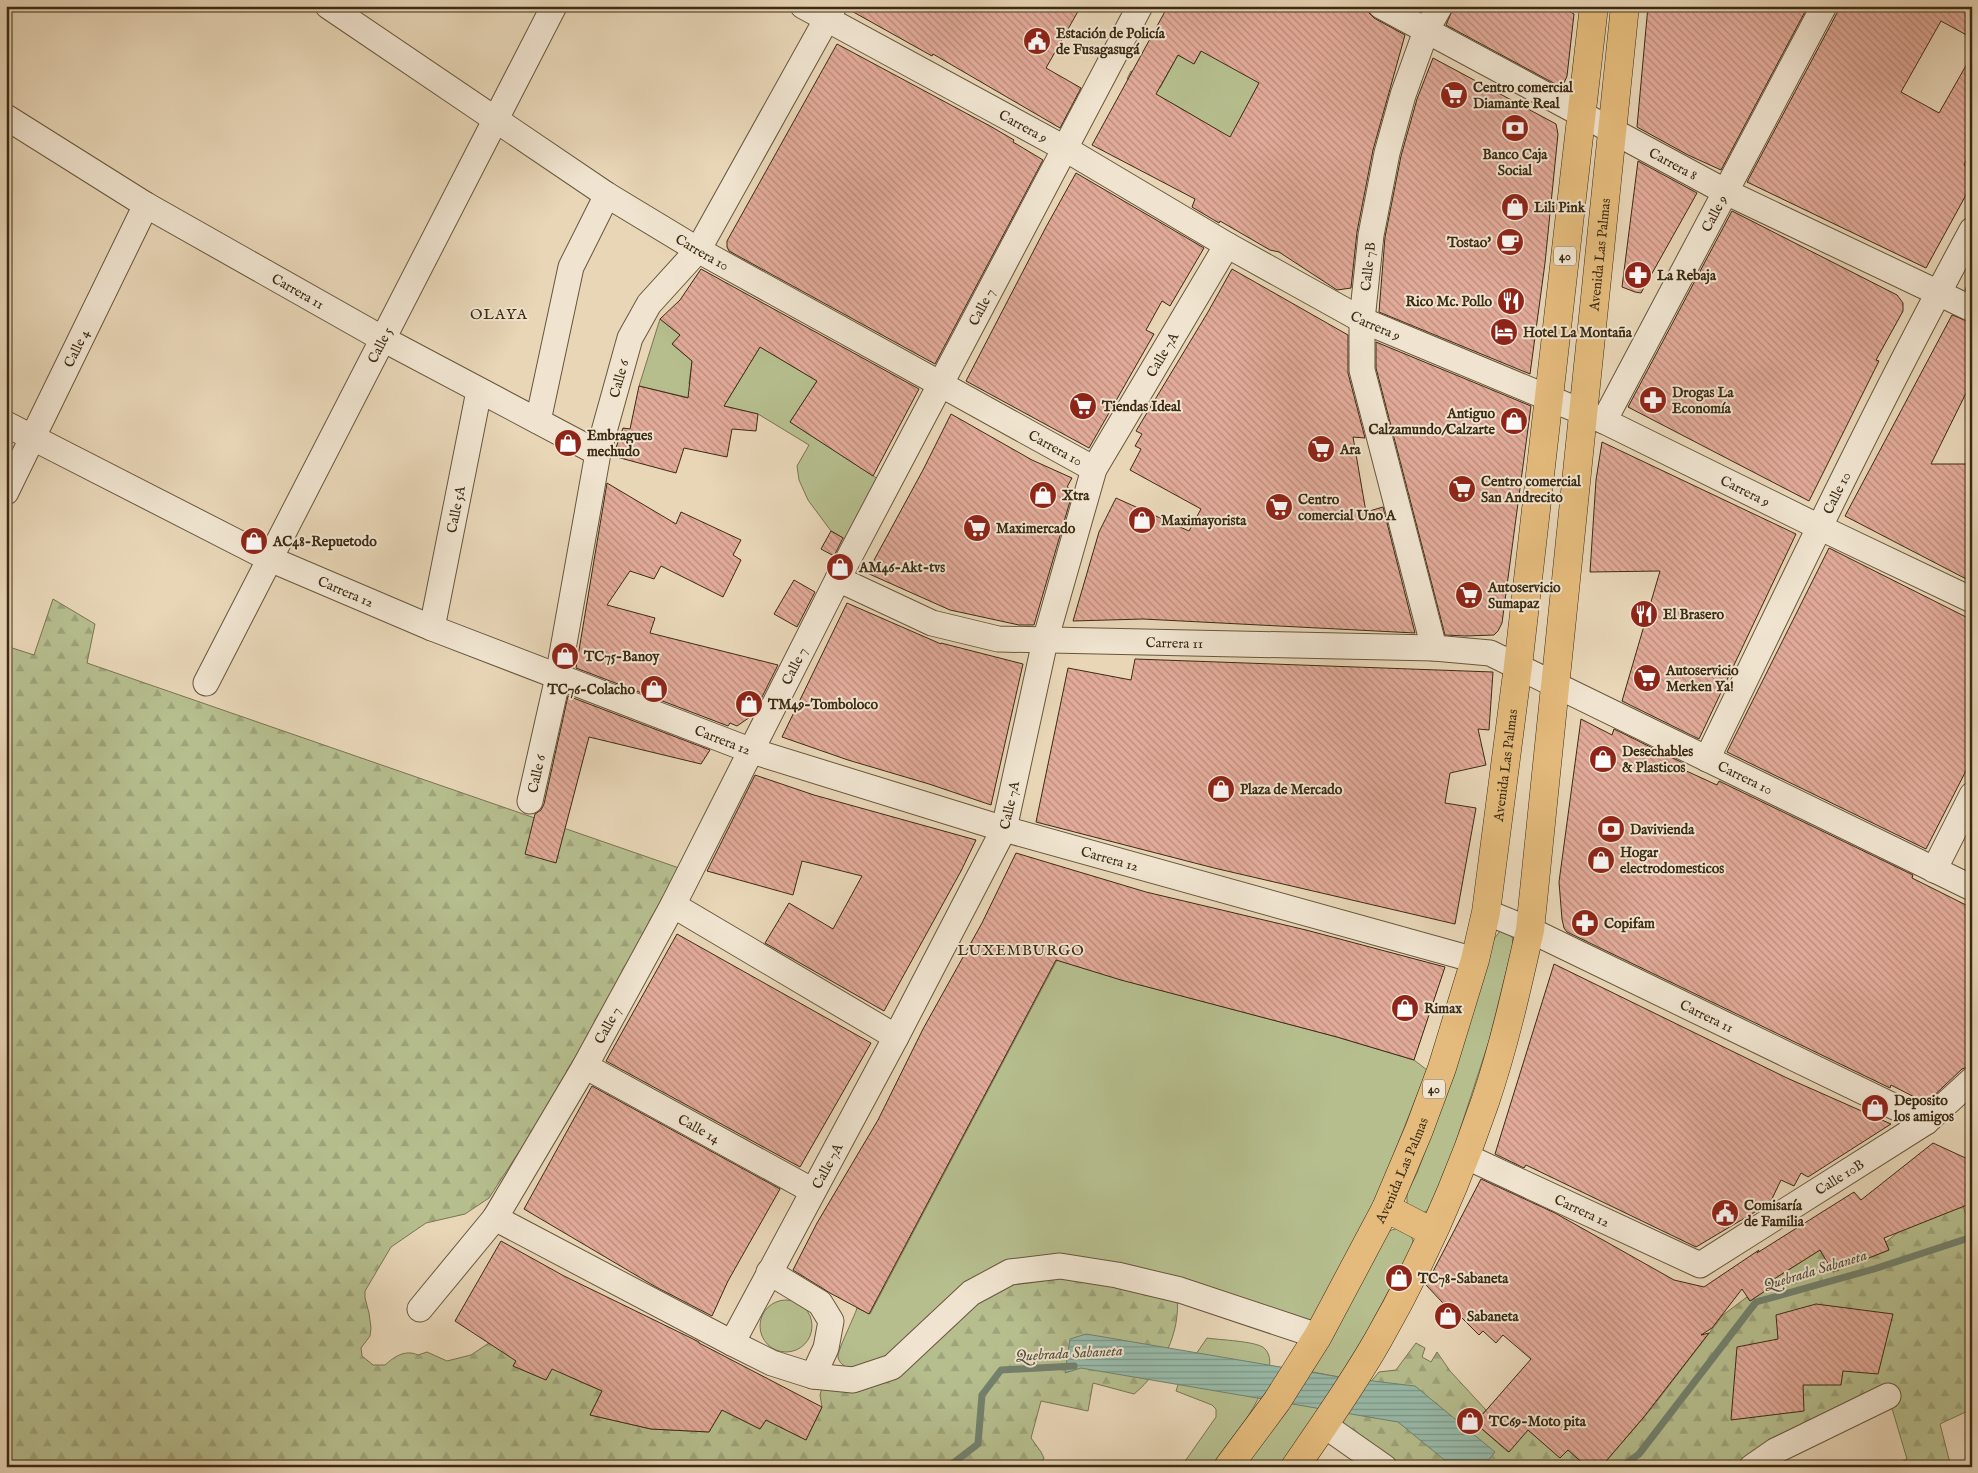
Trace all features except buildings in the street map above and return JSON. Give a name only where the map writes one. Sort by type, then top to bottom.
[{"type":"main road","name":"Avenida Las Palmas","points":[[1228,1467],[1276,1400],[1318,1336],[1386,1208],[1419,1130],[1442,1068],[1475,960],[1486,912],[1518,666],[1594,6]]},
{"type":"main road","name":"Avenida Las Palmas","points":[[1295,1467],[1378,1340],[1432,1232],[1465,1156],[1485,1102],[1515,996],[1530,930],[1555,684],[1593,416],[1612,132],[1625,6]]},
{"type":"main road","points":[[1386,1208],[1432,1232]]},
{"type":"street","name":"Carrera 10","points":[[328,6],[607,195],[698,250],[1094,468]]},
{"type":"street","name":"Calle 5","points":[[206,683],[554,6]]},
{"type":"street","name":"Carrera 9","points":[[803,6],[831,12],[1226,245],[1362,320],[1593,416],[1972,600]]},
{"type":"street","name":"Calle 7","points":[[420,1309],[494,1218],[585,1066],[673,905],[838,579],[1140,6]]},
{"type":"street","name":"Carrera 8","points":[[1381,6],[1726,192],[1972,309]]},
{"type":"street","name":"Calle 7B","points":[[1434,648],[1362,370],[1362,320],[1371,235],[1387,153],[1403,95],[1426,31],[1440,6]]},
{"type":"street","name":"Calle 9","points":[[1593,416],[1726,192],[1824,6]]},
{"type":"street","name":"Calle 6","points":[[530,801],[558,677],[598,453],[630,338],[649,304],[698,250],[831,12]]},
{"type":"street","name":"Carrera 11","points":[[6,116],[146,205],[383,339],[598,453]]},
{"type":"street","points":[[538,421],[571,266],[607,195]]},
{"type":"street","name":"Calle 4","points":[[6,492],[146,205]]},
{"type":"street","name":"Calle 10","points":[[1707,759],[1819,527],[1937,294],[1972,230]]},
{"type":"street","name":"Calle 7A","points":[[732,1344],[896,1037],[1004,829],[1045,641],[1094,468],[1226,245]]},
{"type":"street","name":"Calle 5A","points":[[432,628],[479,391]]},
{"type":"street","name":"Carrera 12","points":[[6,424],[270,559],[432,628],[752,751],[1004,829],[1475,960]]},
{"type":"street","name":"Carrera 11","points":[[838,579],[932,623],[998,640],[1434,648],[1490,654],[1518,666]]},
{"type":"street","name":"Carrera 10","points":[[1518,666],[1972,888]]},
{"type":"street","points":[[1934,870],[1972,795]]},
{"type":"street","points":[[673,905],[725,938],[896,1037]]},
{"type":"street","name":"Carrera 11","points":[[1486,912],[1530,930],[1926,1122]]},
{"type":"street","name":"Calle 14","points":[[585,1066],[813,1191]]},
{"type":"street","name":"Calle 10B","points":[[1700,1265],[1926,1122],[1972,1080]]},
{"type":"street","name":"Carrera 12","points":[[1465,1156],[1700,1265]]},
{"type":"street","points":[[494,1218],[732,1344],[772,1363],[813,1376],[853,1380],[892,1367],[971,1293],[1010,1272],[1060,1266],[1117,1275],[1180,1290],[1318,1336]]},
{"type":"street","points":[[769,1272],[820,1303],[831,1321],[826,1348],[813,1376]]},
{"type":"street","points":[[1752,1467],[1776,1451],[1888,1396]]},
{"type":"street","points":[[1324,1425],[1384,1467]]},
{"type":"green space","points":[[1211,34],[1264,74],[1230,138],[1127,79],[1131,71],[1160,88],[1178,55],[1194,64]]},
{"type":"green space","points":[[660,319],[680,335],[672,344],[692,361],[689,384],[727,401],[760,347],[817,381],[790,422],[878,479],[847,540],[831,531],[808,500],[799,480],[797,466],[809,445],[758,414],[639,386]]},
{"type":"green space","points":[[53,599],[95,624],[87,663],[682,869],[576,1064],[489,1198],[465,1214],[426,1223],[391,1247],[365,1291],[371,1328],[370,1336],[361,1348],[362,1356],[373,1365],[385,1365],[404,1353],[418,1355],[427,1352],[447,1361],[471,1355],[489,1343],[541,1317],[513,1366],[546,1380],[554,1364],[570,1377],[602,1391],[590,1415],[651,1429],[709,1432],[722,1410],[760,1429],[766,1420],[806,1440],[822,1407],[820,1395],[822,1388],[855,1390],[975,1300],[1016,1280],[1058,1274],[1177,1296],[1176,1323],[1173,1337],[1153,1374],[1134,1394],[1093,1383],[1088,1411],[1041,1401],[1031,1438],[1044,1458],[1039,1467],[6,1467],[6,646],[34,655]]},
{"type":"green space","points":[[1500,931],[1512,935],[1513,944],[1489,1041],[1453,1151],[1430,1206],[1427,1211],[1422,1213],[1407,1208],[1407,1193],[1417,1173],[1455,1072],[1494,939]]},
{"type":"green space","points":[[1057,960],[1122,980],[1337,1037],[1414,1060],[1427,1070],[1374,1204],[1309,1324],[1177,1281],[849,1369],[839,1361],[838,1354],[857,1308],[870,1314]]},
{"type":"green space","points":[[1963,1206],[1967,1217],[1972,1215],[1972,1409],[1940,1424],[1951,1467],[1890,1467],[1907,1459],[1891,1405],[1772,1444],[1737,1467],[1601,1467],[1651,1409],[1723,1315],[1747,1297],[1750,1301],[1776,1283],[1774,1279],[1820,1250],[1833,1272],[1889,1250],[1886,1242],[1906,1226],[1908,1228]]},
{"type":"green space","points":[[1398,1228],[1411,1235],[1413,1241],[1411,1249],[1366,1333],[1339,1377],[1312,1372],[1389,1231]]},
{"type":"green space","points":[[786,1300],[796,1302],[804,1308],[810,1316],[812,1326],[810,1336],[804,1344],[796,1350],[786,1352],[776,1350],[768,1344],[762,1336],[760,1326],[762,1316],[768,1308],[776,1302]]},
{"type":"green space","points":[[1207,1338],[1246,1342],[1264,1348],[1270,1359],[1268,1373],[1253,1409],[1212,1467],[1181,1467],[1216,1417],[1216,1409],[1212,1405],[1176,1391],[1181,1376]]},
{"type":"green space","points":[[1416,1343],[1425,1348],[1422,1357],[1431,1362],[1437,1352],[1450,1371],[1486,1410],[1475,1423],[1508,1452],[1528,1430],[1560,1458],[1568,1450],[1587,1467],[1399,1467],[1339,1425],[1356,1399],[1379,1372],[1396,1370]]},
{"type":"green space","points":[[1291,1403],[1319,1408],[1279,1467],[1244,1467]]},
{"type":"water","points":[[1086,1334],[1339,1377],[1415,1386],[1495,1452],[1483,1467],[1453,1467],[1398,1422],[1081,1368],[1065,1373],[1070,1339]]},
{"type":"waterway","name":"Quebrada Sabaneta","points":[[1621,1467],[1639,1454],[1756,1302],[1874,1269],[1972,1237]]},
{"type":"waterway","name":"Quebrada Sabaneta","points":[[948,1467],[978,1444],[982,1395],[1001,1370],[1074,1366]]},
{"type":"place","name":"Estación de Policía de Fusagasugá","points":[[1037,41]]},
{"type":"place","name":"Centro comercial Diamante Real","points":[[1454,95]]},
{"type":"place","name":"Banco Caja Social","points":[[1515,128]]},
{"type":"place","name":"Lili Pink","points":[[1515,207]]},
{"type":"place","name":"Tostao'","points":[[1510,242]]},
{"type":"place","name":"La Rebaja","points":[[1638,275]]},
{"type":"place","name":"Rico Mc. Pollo","points":[[1511,301]]},
{"type":"place","name":"Hotel La Montaña","points":[[1504,332]]},
{"type":"place","name":"Drogas La Economía","points":[[1653,400]]},
{"type":"place","name":"Tiendas Ideal","points":[[1083,406]]},
{"type":"place","name":"Antiguo Calzamundo/Calzarte","points":[[1514,421]]},
{"type":"place","name":"Embragues mechudo","points":[[568,443]]},
{"type":"place","name":"Ara","points":[[1321,449]]},
{"type":"place","name":"Centro comercial San Andrecito","points":[[1462,489]]},
{"type":"place","name":"Xtra","points":[[1043,495]]},
{"type":"place","name":"Centro comercial Uno A","points":[[1279,507]]},
{"type":"place","name":"Maximayorista","points":[[1142,520]]},
{"type":"place","name":"Maximercado","points":[[977,528]]},
{"type":"place","name":"AC48-Repuetodo","points":[[254,541]]},
{"type":"place","name":"AM46-Akt-tvs","points":[[840,567]]},
{"type":"place","name":"Autoservicio Sumapaz","points":[[1469,595]]},
{"type":"place","name":"El Brasero","points":[[1644,614]]},
{"type":"place","name":"TC75-Banoy","points":[[565,656]]},
{"type":"place","name":"Autoservicio Merken Ya!","points":[[1647,678]]},
{"type":"place","name":"TC76-Colacho","points":[[654,689]]},
{"type":"place","name":"TM49-Tomboloco","points":[[749,704]]},
{"type":"place","name":"Desechables & Plasticos","points":[[1603,759]]},
{"type":"place","name":"Plaza de Mercado","points":[[1221,789]]},
{"type":"place","name":"Davivienda","points":[[1611,829]]},
{"type":"place","name":"Hogar electrodomesticos","points":[[1601,860]]},
{"type":"place","name":"Copifam","points":[[1585,923]]},
{"type":"place","name":"Rimax","points":[[1405,1008]]},
{"type":"place","name":"Deposito los amigos","points":[[1875,1108]]},
{"type":"place","name":"Comisaría de Familia","points":[[1725,1213]]},
{"type":"place","name":"TC78-Sabaneta","points":[[1399,1278]]},
{"type":"place","name":"Sabaneta","points":[[1448,1316]]},
{"type":"place","name":"TC69-Moto pita","points":[[1470,1421]]},
{"type":"district","name":"OLAYA","points":[[499,314]]},
{"type":"district","name":"LUXEMBURGO","points":[[1021,950]]}]
